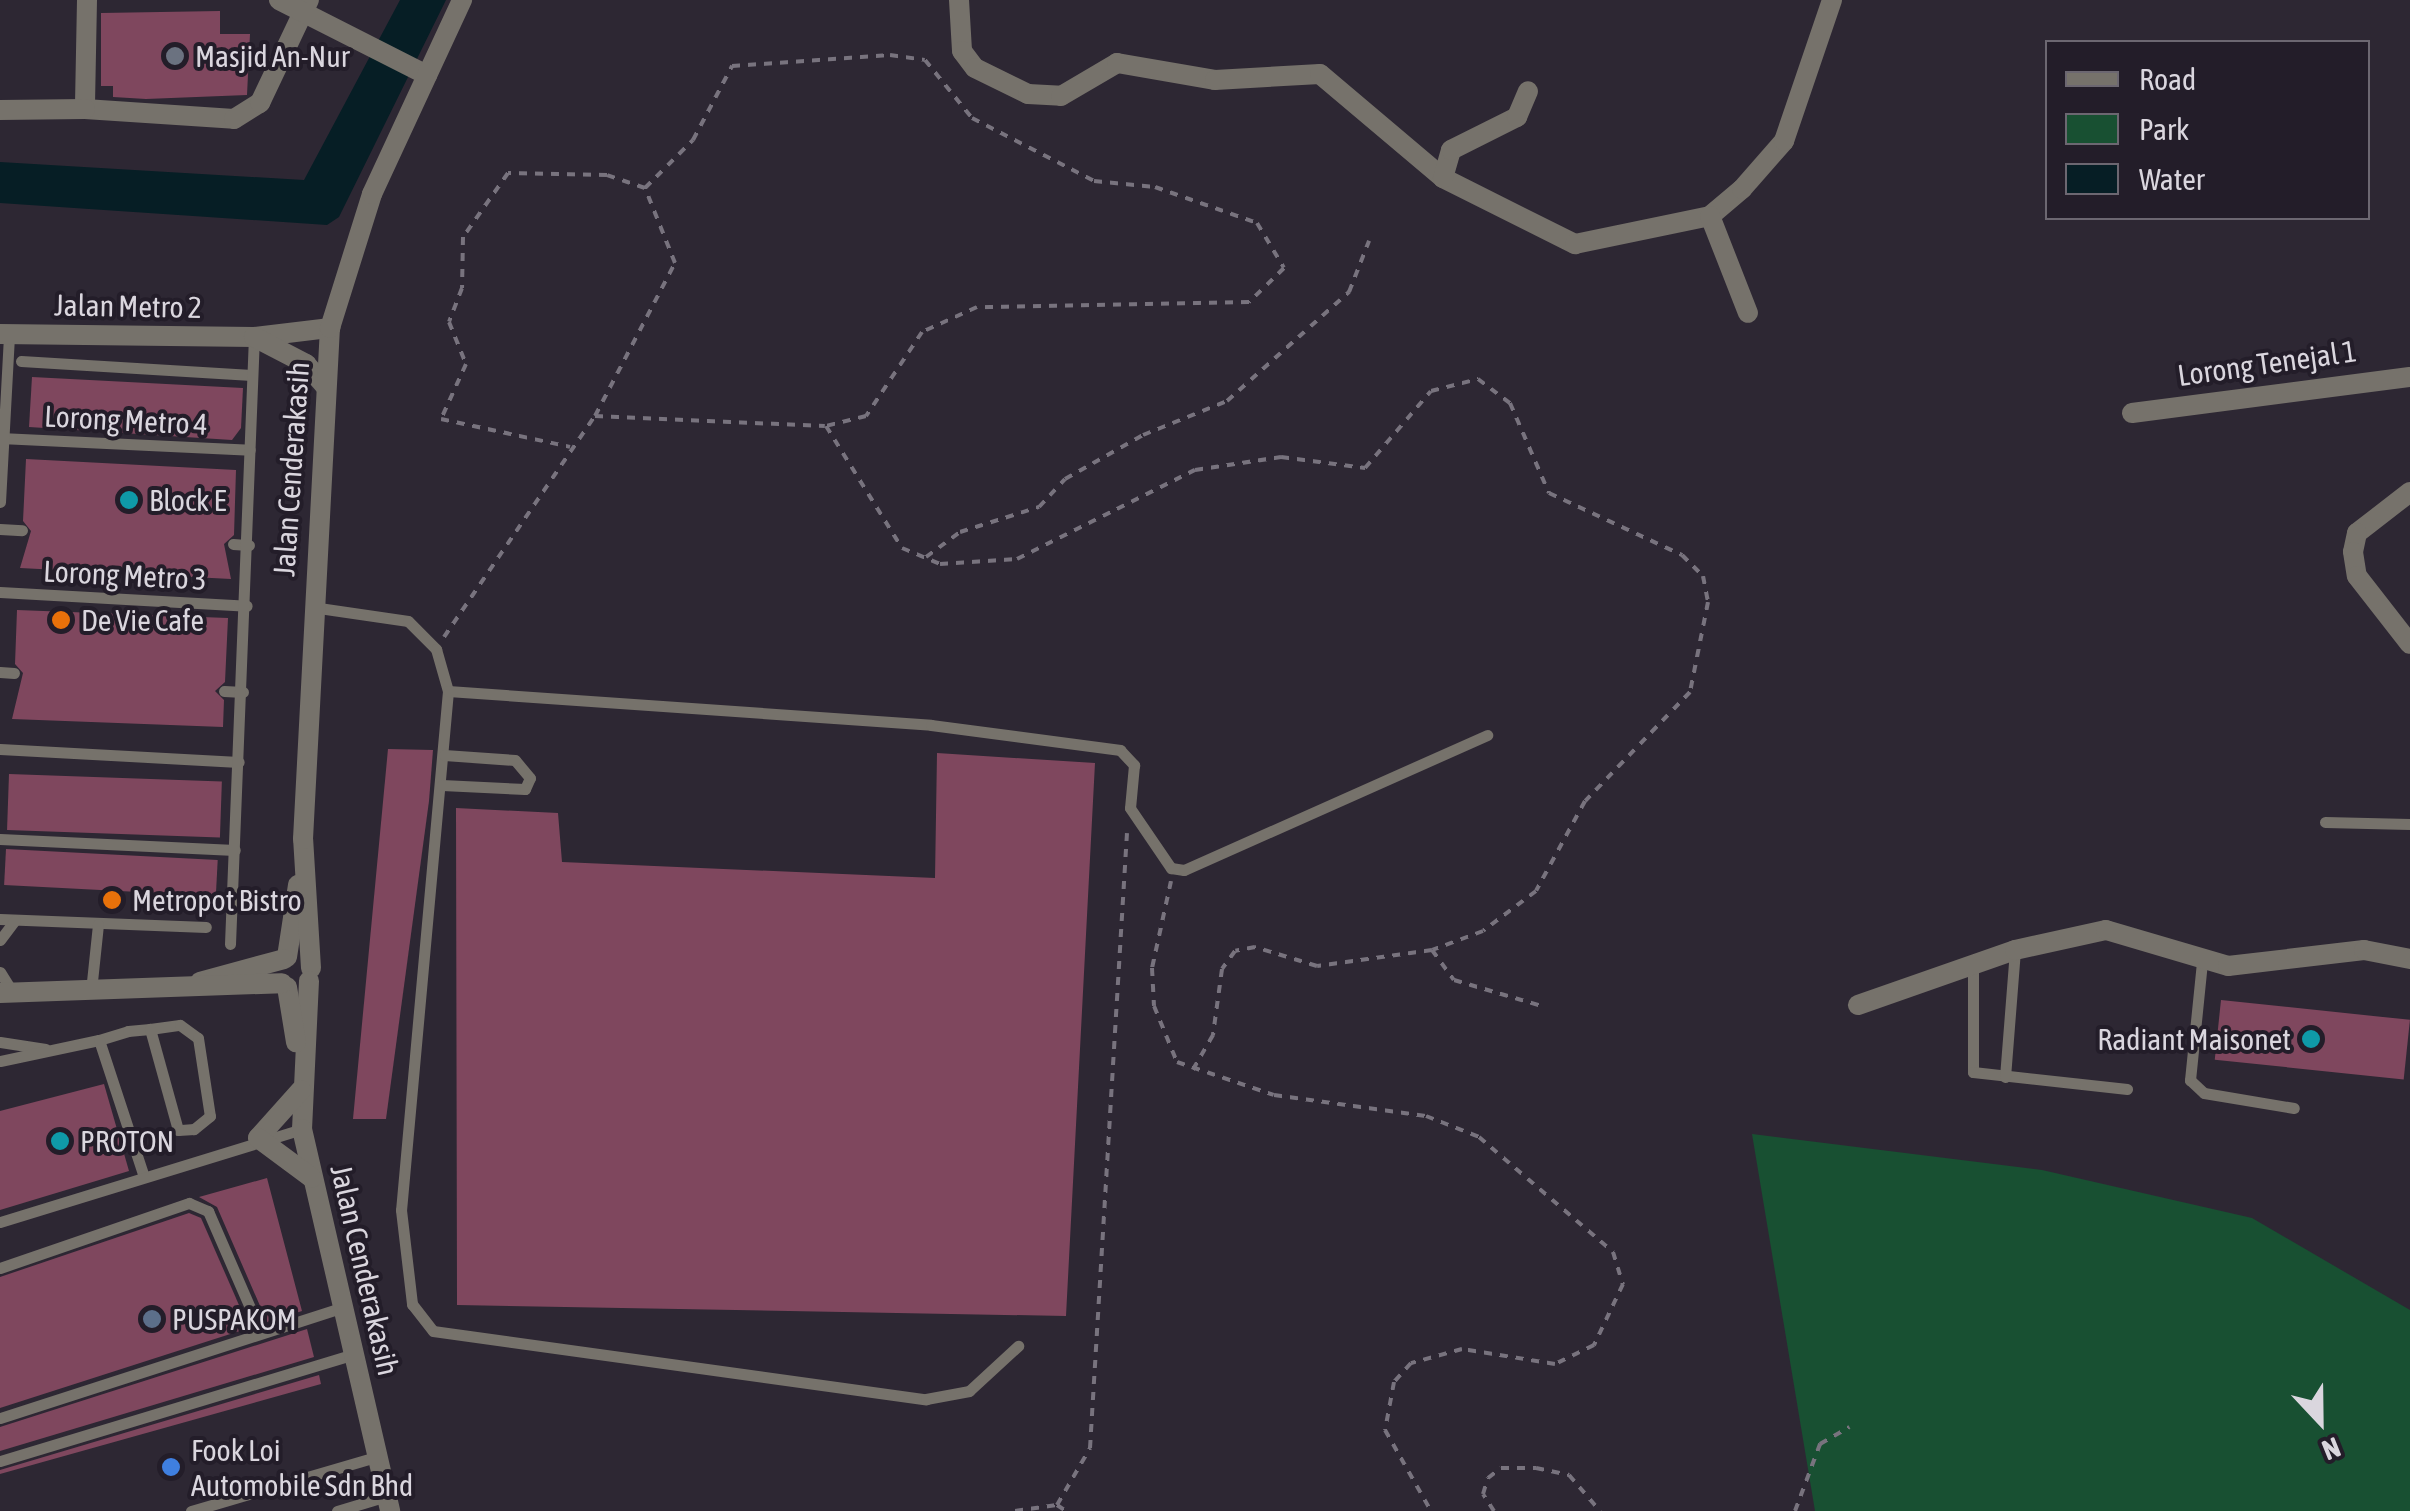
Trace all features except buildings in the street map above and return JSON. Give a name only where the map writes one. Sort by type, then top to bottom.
[{"type":"street","points":[[86,0],[86,110]]},
{"type":"street","points":[[279,0],[306,6],[422,72]]},
{"type":"street","name":"Jalan Cenderakasih","points":[[389,1504],[302,1130],[301,1079],[310,974],[304,839],[312,607],[330,328],[372,194],[422,72],[462,0]]},
{"type":"street","points":[[959,0],[962,51],[975,68],[1028,94],[1061,96],[1118,63],[1215,80],[1320,74],[1443,178],[1574,244],[1710,216],[1784,141],[1832,0]]},
{"type":"street","points":[[0,110],[248,114],[306,6]]},
{"type":"street","points":[[1443,178],[1451,150],[1517,117],[1528,91]]},
{"type":"street","points":[[1710,216],[1748,313]]},
{"type":"street","name":"Jalan Metro 2","points":[[11,334],[254,338],[330,328]]},
{"type":"street","name":"Jalan Metro 2","points":[[254,338],[306,364],[326,388]]},
{"type":"street","name":"Lorong Tenejal 1","points":[[2132,413],[2410,377]]},
{"type":"street","points":[[2410,492],[2358,533],[2353,552],[2357,576],[2410,644]]},
{"type":"street","points":[[304,839],[284,985],[301,1079],[258,1138],[313,1178]]},
{"type":"street","points":[[1858,1006],[2015,950],[2126,930],[2202,962],[2275,967],[2364,950],[2410,959]]},
{"type":"street","points":[[174,990],[286,958],[310,974]]},
{"type":"street","points":[[6,993],[284,985],[310,974]]},
{"type":"lane","points":[[9,397],[4,357],[11,334]]},
{"type":"lane","points":[[0,502],[2,438],[9,397],[21,361],[11,334]]},
{"type":"lane","points":[[230,944],[247,606],[254,338]]},
{"type":"lane","points":[[21,361],[252,374]]},
{"type":"lane","name":"Lorong Metro 4","points":[[2,438],[250,450]]},
{"type":"lane","points":[[0,529],[22,530]]},
{"type":"lane","points":[[233,544],[249,544]]},
{"type":"lane","name":"Lorong Metro 3","points":[[0,592],[247,606]]},
{"type":"lane","points":[[312,607],[408,621],[436,650],[448,690],[442,785],[406,1078],[401,1210],[412,1304],[433,1331],[926,1399],[982,1383],[1018,1346]]},
{"type":"lane","points":[[0,672],[14,673]]},
{"type":"lane","points":[[448,690],[1091,744],[1120,750],[1134,765],[1130,808],[1171,868],[1486,734]]},
{"type":"lane","points":[[224,691],[242,692]]},
{"type":"lane","points":[[0,750],[239,762]]},
{"type":"lane","points":[[442,785],[525,790],[530,778],[515,760],[444,755]]},
{"type":"lane","points":[[2325,822],[2410,824]]},
{"type":"lane","points":[[0,839],[235,850]]},
{"type":"lane","points":[[0,919],[206,927]]},
{"type":"lane","points":[[0,940],[15,920]]},
{"type":"lane","points":[[91,990],[98,924]]},
{"type":"lane","points":[[2005,1077],[2015,950]]},
{"type":"lane","points":[[2202,962],[2190,1080],[2204,1092],[2294,1108]]},
{"type":"lane","points":[[1973,966],[1970,1062],[1980,1076],[2126,1089]]},
{"type":"lane","points":[[0,972],[6,993]]},
{"type":"lane","points":[[0,1061],[150,1028],[180,1025],[198,1038],[210,1116],[194,1129],[178,1130],[150,1028]]},
{"type":"lane","points":[[99,1040],[142,1174]]},
{"type":"lane","points":[[0,1042],[52,1050]]},
{"type":"lane","points":[[0,1222],[258,1138],[302,1130]]},
{"type":"lane","points":[[0,1268],[190,1203],[208,1210],[261,1333]]},
{"type":"lane","points":[[0,1418],[341,1308]]},
{"type":"lane","points":[[0,1461],[352,1355]]},
{"type":"lane","points":[[192,1511],[379,1456]]},
{"type":"lane","points":[[337,1511],[389,1504]]},
{"type":"path","points":[[595,416],[826,426],[866,416],[922,332],[977,307],[1250,302],[1284,268],[1256,223],[1235,209],[1094,181],[972,118],[925,60],[890,54],[732,66],[693,140],[644,188]]},
{"type":"path","points":[[436,650],[570,447],[595,416],[675,262],[644,188],[607,176],[508,173],[463,237],[462,288],[450,322],[466,364],[441,419],[570,447]]},
{"type":"path","points":[[926,557],[960,532],[1039,507],[1065,479],[1143,435],[1227,401],[1350,292],[1369,241]]},
{"type":"path","points":[[826,426],[902,548],[926,557],[1017,559],[1195,470],[1282,457],[1365,468],[1431,392],[1456,380],[1495,385],[1549,493],[1682,555],[1703,576],[1708,602],[1690,692],[1585,801],[1536,891],[1483,931],[1432,950],[1317,966],[1255,947],[1235,951],[1222,969],[1213,1034],[1191,1073]]},
{"type":"path","points":[[1057,1505],[1090,1448],[1130,808]]},
{"type":"path","points":[[1171,868],[1154,1006],[1191,1073]]},
{"type":"path","points":[[1432,950],[1454,980],[1545,1006]]},
{"type":"path","points":[[1191,1073],[1426,1116],[1479,1137],[1613,1252],[1623,1284],[1594,1345],[1555,1364],[1462,1349],[1412,1364],[1394,1382],[1385,1430],[1432,1511]]},
{"type":"path","points":[[1796,1511],[1820,1444],[1850,1428]]},
{"type":"path","points":[[1494,1511],[1483,1494],[1488,1478],[1501,1468],[1536,1468],[1569,1475],[1600,1511]]},
{"type":"path","points":[[1015,1511],[1057,1505],[1066,1511]]},
{"type":"green space","points":[[1752,1134],[2042,1170],[2252,1218],[2410,1310],[2410,1511],[1815,1511]]},
{"type":"water","points":[[400,0],[446,0],[339,217],[327,225],[0,203],[0,162],[304,180]]},
{"type":"place","name":"Masjid An-Nur","points":[[175,56]]},
{"type":"place","name":"Block E","points":[[129,500]]},
{"type":"place","name":"De Vie Cafe","points":[[61,620]]},
{"type":"place","name":"Metropot Bistro","points":[[112,900]]},
{"type":"place","name":"Radiant Maisonet","points":[[2311,1039]]},
{"type":"place","name":"PROTON","points":[[60,1141]]},
{"type":"place","name":"PUSPAKOM","points":[[152,1319]]},
{"type":"place","name":"Fook Loi Automobile Sdn Bhd","points":[[171,1467]]}]
